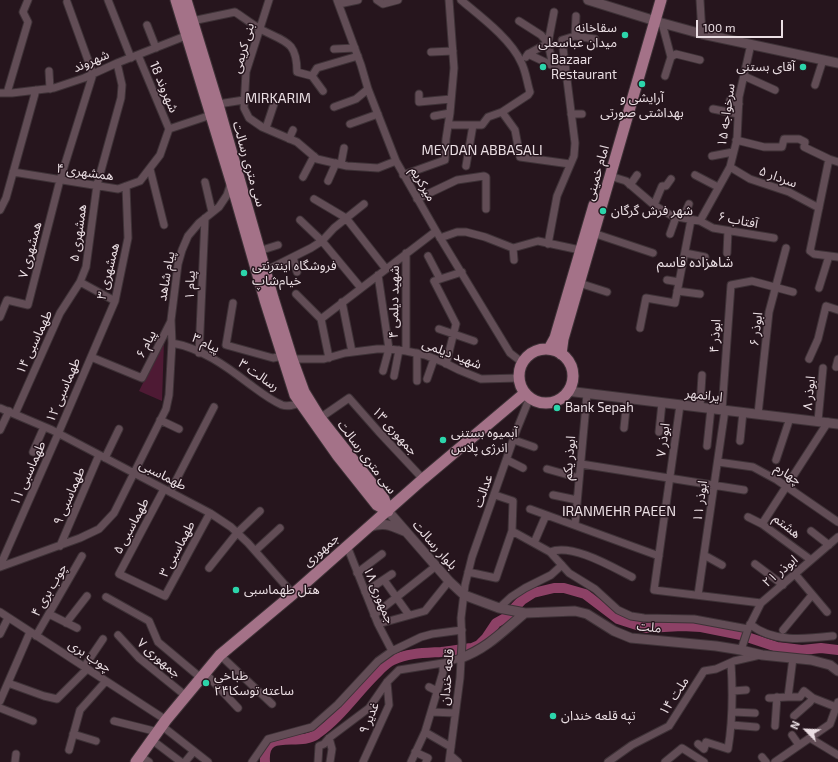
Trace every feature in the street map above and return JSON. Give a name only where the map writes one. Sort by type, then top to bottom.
[{"type":"main road","name":"سی متری رسالت","points":[[176,0],[287,358],[295,395],[338,456],[377,505],[388,511]]},
{"type":"main road","name":"سی متری رسالت","points":[[186,0],[218,104],[265,271],[269,299]]},
{"type":"main road","points":[[588,0],[702,34],[838,63]]},
{"type":"main road","name":"امام خمینی","points":[[549,349],[555,338],[580,250],[656,21],[656,0]]},
{"type":"main road","name":"امام خمینی","points":[[562,354],[563,339],[661,0]]},
{"type":"main road","points":[[549,349],[562,354],[570,365],[572,371],[571,385],[567,391],[562,396],[550,402],[543,402],[528,395],[521,387],[519,378],[522,363],[535,351],[549,349]]},
{"type":"main road","name":"سی متری رسالت","points":[[287,358],[304,392],[320,418],[384,499],[388,511]]},
{"type":"main road","name":"ایرانمهر","points":[[567,391],[838,424]]},
{"type":"main road","name":"جمهوری","points":[[142,760],[160,730],[220,655],[293,594],[423,479],[528,395]]},
{"type":"main road","name":"بلوار رسالت","points":[[388,511],[449,581],[464,594]]},
{"type":"main road","points":[[369,527],[385,524],[407,532]]},
{"type":"main road","name":"ملت","points":[[464,594],[501,609],[525,613],[575,611],[587,614],[614,631],[630,638],[741,650],[762,655],[811,660],[830,665],[838,671]]},
{"type":"main road","points":[[461,655],[473,654],[487,646],[525,613]]},
{"type":"street","points":[[4,93],[28,22],[23,12],[28,0]]},
{"type":"street","name":"شهروند 18","points":[[108,0],[169,129]]},
{"type":"street","name":"بنی کریمی","points":[[269,0],[246,72],[244,108],[249,118],[266,128],[297,142],[317,159],[338,164],[378,168],[396,161]]},
{"type":"street","points":[[338,2],[358,0]]},
{"type":"street","points":[[377,0],[383,4],[398,0]]},
{"type":"street","points":[[403,176],[445,160],[454,68],[449,0]]},
{"type":"street","points":[[448,124],[482,125],[488,117],[502,112],[530,94],[522,62],[509,44],[487,21],[460,0]]},
{"type":"street","points":[[700,0],[702,34]]},
{"type":"street","points":[[60,180],[93,74],[67,2]]},
{"type":"street","name":"میرکریم","points":[[338,2],[358,56],[368,89],[403,176],[510,353],[522,363]]},
{"type":"street","points":[[192,21],[235,12],[260,29],[287,42],[293,49],[297,72],[312,76],[323,91]]},
{"type":"street","points":[[553,66],[548,43],[554,12]]},
{"type":"street","points":[[575,36],[576,16]]},
{"type":"street","points":[[519,21],[541,35],[548,43]]},
{"type":"street","points":[[656,21],[671,57],[665,76]]},
{"type":"street","points":[[147,25],[156,48]]},
{"type":"street","name":"شهروند","points":[[4,93],[54,88],[93,74],[188,35]]},
{"type":"street","points":[[548,244],[557,196],[574,156],[575,144],[562,40],[575,36],[595,39]]},
{"type":"street","points":[[522,62],[528,54],[548,43]]},
{"type":"street","name":"سرخواجه ۱۵","points":[[700,221],[730,167],[736,140],[738,104],[751,44]]},
{"type":"street","points":[[334,49],[355,48]]},
{"type":"street","points":[[431,52],[453,51]]},
{"type":"street","points":[[528,54],[566,72]]},
{"type":"street","points":[[671,57],[676,54],[700,60]]},
{"type":"street","points":[[312,76],[317,68],[358,56]]},
{"type":"street","points":[[815,85],[823,60]]},
{"type":"street","name":"۵ همشهری","points":[[80,282],[86,267],[97,186],[121,98],[122,85],[117,63]]},
{"type":"street","points":[[49,71],[50,89]]},
{"type":"street","points":[[744,76],[775,90]]},
{"type":"street","points":[[334,107],[356,99],[368,89]]},
{"type":"street","points":[[0,210],[6,198],[36,90]]},
{"type":"street","points":[[419,94],[420,102],[451,99]]},
{"type":"street","points":[[218,104],[244,100]]},
{"type":"street","points":[[730,100],[738,104]]},
{"type":"street","points":[[266,128],[274,104]]},
{"type":"street","points":[[713,109],[738,114]]},
{"type":"street","points":[[502,112],[515,130],[520,157],[570,164]]},
{"type":"street","points":[[434,116],[450,113]]},
{"type":"street","points":[[350,124],[378,114]]},
{"type":"street","points":[[571,114],[582,114]]},
{"type":"street","points":[[169,129],[212,115]]},
{"type":"street","points":[[466,166],[473,125]]},
{"type":"street","name":"همشهری ۴","points":[[13,172],[118,189],[140,181],[160,156],[169,129]]},
{"type":"street","points":[[289,139],[293,130]]},
{"type":"street","points":[[736,140],[764,147],[782,147],[784,139],[799,139],[805,142],[804,147],[838,162]]},
{"type":"street","points":[[328,181],[338,164],[344,148]]},
{"type":"street","points":[[712,156],[733,152]]},
{"type":"street","points":[[303,177],[314,156]]},
{"type":"street","points":[[829,159],[810,251],[814,254],[838,257]]},
{"type":"street","name":"۵ سردار","points":[[730,167],[750,179],[789,192],[819,208]]},
{"type":"street","points":[[150,169],[164,225]]},
{"type":"street","points":[[630,185],[637,175]]},
{"type":"street","points":[[695,175],[718,187]]},
{"type":"street","points":[[417,199],[458,180],[484,176],[486,178],[486,209]]},
{"type":"street","points":[[610,176],[626,181],[654,205],[672,216],[700,221]]},
{"type":"street","points":[[654,205],[662,186],[666,186],[671,179]]},
{"type":"street","name":"۷ همشهری","points":[[0,317],[7,300],[28,305],[60,180]]},
{"type":"street","name":"پیام شاهد","points":[[0,567],[60,546],[99,529],[114,513],[166,410],[169,395],[172,343],[171,320],[178,264],[182,250],[188,236],[199,223],[218,207],[227,195],[231,181]]},
{"type":"street","points":[[205,182],[212,212]]},
{"type":"street","name":"۳ همشهری","points":[[91,357],[114,301],[128,238],[126,186]]},
{"type":"street","points":[[314,199],[346,218],[386,269]]},
{"type":"street","points":[[265,271],[322,241],[346,218],[364,204]]},
{"type":"street","points":[[670,234],[689,204]]},
{"type":"street","name":"۱ پیام","points":[[200,353],[205,218]]},
{"type":"street","points":[[300,220],[322,241],[361,288]]},
{"type":"street","points":[[640,328],[646,298],[675,303],[691,220]]},
{"type":"street","name":"آفتاب ۶","points":[[700,221],[713,228],[774,238]]},
{"type":"street","points":[[727,253],[728,231]]},
{"type":"street","points":[[321,319],[406,253],[438,235],[466,232],[485,237],[513,248],[538,241],[580,250]]},
{"type":"street","points":[[594,233],[653,253]]},
{"type":"street","points":[[259,251],[278,245]]},
{"type":"street","points":[[513,248],[514,260]]},
{"type":"street","name":"ابوذر ۶","points":[[758,414],[769,312],[786,248]]},
{"type":"street","name":"۴ شهید دیلمی","points":[[394,376],[402,350],[406,253]]},
{"type":"street","points":[[685,253],[705,257]]},
{"type":"street","points":[[428,256],[456,324],[446,364]]},
{"type":"street","points":[[819,288],[829,256]]},
{"type":"street","points":[[293,257],[297,272]]},
{"type":"street","points":[[437,280],[462,272]]},
{"type":"street","points":[[378,275],[389,349],[383,371]]},
{"type":"street","points":[[667,280],[679,282]]},
{"type":"street","name":"ابوذر ۴","points":[[724,410],[730,285],[752,281],[775,288]]},
{"type":"street","points":[[80,282],[114,301]]},
{"type":"street","name":"۱۴ طهماسبی","points":[[0,430],[12,413],[60,313],[80,282]]},
{"type":"street","points":[[579,283],[607,292]]},
{"type":"street","points":[[775,288],[794,292]]},
{"type":"street","points":[[677,291],[700,294]]},
{"type":"street","points":[[296,294],[321,319],[329,358]]},
{"type":"street","points":[[342,302],[352,352]]},
{"type":"street","name":"شهید دیلمی","points":[[233,303],[226,345],[272,358],[329,358],[352,352],[377,349],[402,350],[434,359],[481,379],[519,378]]},
{"type":"street","points":[[809,359],[818,339],[826,306],[838,310]]},
{"type":"street","name":"۶ پیام","points":[[91,357],[142,378],[171,320]]},
{"type":"street","points":[[439,329],[474,341]]},
{"type":"street","name":"۳ پیام","points":[[172,343],[200,353],[228,368]]},
{"type":"street","points":[[417,353],[417,381]]},
{"type":"street","name":"۱۲ طهماسبی","points":[[58,434],[91,357]]},
{"type":"street","points":[[427,379],[434,359]]},
{"type":"street","points":[[836,367],[838,359]]},
{"type":"street","name":"۳ رسالت","points":[[228,368],[265,395],[283,405],[293,406],[300,403]]},
{"type":"street","name":"۸ ابوذر","points":[[818,421],[823,368]]},
{"type":"street","points":[[700,407],[702,375]]},
{"type":"street","name":"ابوذر یکم","points":[[575,525],[587,394]]},
{"type":"street","name":"عدالت","points":[[464,594],[472,557],[495,495],[528,395]]},
{"type":"street","name":"۱۳ جمهوری","points":[[320,418],[349,398],[423,479]]},
{"type":"street","points":[[624,428],[627,398]]},
{"type":"street","points":[[659,432],[662,403]]},
{"type":"street","name":"۷ ابوذر","points":[[680,405],[654,590],[698,595]]},
{"type":"street","name":"۵ طهماسبی","points":[[165,596],[119,574],[214,407]]},
{"type":"street","name":"طهماسبی","points":[[0,408],[44,427],[210,513],[231,527],[255,551],[293,594]]},
{"type":"street","points":[[707,446],[711,408]]},
{"type":"street","name":"ابوذر ۱۱","points":[[698,595],[718,462],[724,410]]},
{"type":"street","points":[[740,441],[742,412]]},
{"type":"street","points":[[776,460],[790,418]]},
{"type":"street","points":[[160,420],[179,430]]},
{"type":"street","name":"هشتم","points":[[811,560],[762,524],[828,422]]},
{"type":"street","points":[[33,452],[44,427]]},
{"type":"street","name":"۹ طهماسبی","points":[[60,546],[102,457],[119,429]]},
{"type":"street","name":"۱۱ طهماسبی","points":[[0,567],[58,434]]},
{"type":"street","points":[[514,440],[534,447]]},
{"type":"street","points":[[507,460],[523,468]]},
{"type":"street","name":"چهارم","points":[[718,462],[753,467],[777,480],[838,522]]},
{"type":"street","points":[[581,464],[744,490]]},
{"type":"street","points":[[547,469],[579,478]]},
{"type":"street","points":[[468,572],[496,578],[512,531],[513,501],[495,495]]},
{"type":"street","points":[[553,495],[577,500]]},
{"type":"street","points":[[530,509],[659,556]]},
{"type":"street","points":[[209,568],[237,533],[260,510]]},
{"type":"street","name":"۳ طهماسبی","points":[[165,596],[210,513]]},
{"type":"street","points":[[534,543],[546,515]]},
{"type":"street","points":[[748,517],[762,524]]},
{"type":"street","points":[[255,551],[280,528]]},
{"type":"street","points":[[512,531],[550,552],[568,572],[595,589],[618,610],[630,616],[644,618],[694,619],[748,628],[780,637],[803,638],[833,636]]},
{"type":"street","points":[[811,531],[829,545]]},
{"type":"street","name":"۲۱ ابوذر","points":[[741,650],[748,628],[761,603],[838,537]]},
{"type":"street","name":"جمهوری ۱۸","points":[[347,546],[374,615],[392,651]]},
{"type":"street","points":[[550,552],[555,550],[565,550],[581,554],[632,577]]},
{"type":"street","points":[[357,573],[382,554]]},
{"type":"street","points":[[704,555],[722,565]]},
{"type":"street","name":"۴ چوب بری","points":[[0,701],[33,634],[49,614],[82,556]]},
{"type":"street","points":[[755,564],[783,585]]},
{"type":"street","points":[[374,615],[436,566]]},
{"type":"street","points":[[501,609],[518,592],[551,575],[562,566]]},
{"type":"street","points":[[365,592],[392,574]]},
{"type":"street","points":[[795,574],[827,612]]},
{"type":"street","points":[[384,580],[409,616]]},
{"type":"street","points":[[378,624],[425,611],[449,581]]},
{"type":"street","name":"قلعه خندان","points":[[449,759],[461,655],[464,594]]},
{"type":"street","points":[[698,595],[761,603]]},
{"type":"street","points":[[783,630],[812,595]]},
{"type":"street","points":[[66,623],[87,596]]},
{"type":"street","points":[[106,597],[149,621],[158,642],[203,676],[238,708]]},
{"type":"street","name":"چوب بری","points":[[0,612],[106,681],[160,730]]},
{"type":"street","points":[[49,614],[77,628]]},
{"type":"street","points":[[0,634],[8,618]]},
{"type":"street","points":[[252,762],[268,738],[312,727],[338,704],[378,661],[392,651],[421,636],[462,630]]},
{"type":"street","name":"۷ جمهوری","points":[[118,635],[139,658],[186,696]]},
{"type":"street","points":[[8,683],[57,699],[86,668],[103,639]]},
{"type":"street","points":[[220,655],[272,704]]},
{"type":"street","points":[[318,762],[319,746],[324,744],[329,738],[369,708],[387,682],[399,670],[443,663],[461,655]]},
{"type":"street","name":"۱۴ ملت","points":[[608,762],[632,745],[669,726],[704,672],[762,655]]},
{"type":"street","points":[[788,697],[793,658]]},
{"type":"street","points":[[411,762],[425,732],[443,672],[443,663]]},
{"type":"street","points":[[698,744],[704,749],[706,742],[728,749],[733,712],[731,663]]},
{"type":"street","points":[[69,750],[80,710],[106,681]]},
{"type":"street","name":"غدیر ۹","points":[[363,762],[389,705],[387,682]]},
{"type":"street","points":[[429,687],[437,691]]},
{"type":"street","points":[[733,691],[746,690]]},
{"type":"street","points":[[769,698],[800,698],[804,691],[813,698],[837,704],[830,724],[800,745],[781,761]]},
{"type":"street","points":[[775,726],[778,697]]},
{"type":"street","points":[[794,716],[813,698]]},
{"type":"street","points":[[0,708],[33,721]]},
{"type":"street","points":[[431,712],[455,713]]},
{"type":"street","points":[[733,712],[755,713]]},
{"type":"street","points":[[114,721],[160,730],[194,751],[208,762]]},
{"type":"street","points":[[732,725],[756,727]]},
{"type":"street","points":[[160,730],[181,762]]},
{"type":"street","points":[[425,732],[451,747]]},
{"type":"street","points":[[73,734],[96,742]]},
{"type":"street","points":[[792,735],[800,745]]},
{"type":"street","points":[[329,738],[332,749],[330,762]]},
{"type":"street","points":[[810,738],[838,755]]},
{"type":"street","points":[[665,762],[682,748],[704,762]]},
{"type":"street","points":[[184,762],[194,751]]},
{"type":"street","points":[[416,752],[428,758],[426,762]]},
{"type":"street","points":[[15,762],[16,754]]},
{"type":"street","points":[[449,759],[458,762]]},
{"type":"shaded area","points":[[164,341],[162,401],[139,391]]},
{"type":"waterway","points":[[265,762],[266,751],[269,744],[275,741],[309,738],[317,734],[333,721],[375,675],[390,661],[411,655],[472,648],[479,645],[486,638],[496,623],[505,618],[522,600],[533,593],[554,588],[564,588],[585,594],[618,619],[646,628],[682,626],[701,627],[741,635],[777,647],[802,650],[821,648],[838,650]]},
{"type":"place","name":"سقاخانه میدان عباسعلی","points":[[625,35]]},
{"type":"place","name":"Bazaar Restaurant","points":[[543,67]]},
{"type":"place","name":"آقای بستنی","points":[[803,67]]},
{"type":"place","name":"آرایشی و بهداشتی صورتی","points":[[642,84]]},
{"type":"place","name":"شهر فرش گرگان","points":[[603,211]]},
{"type":"place","name":"فروشگاه اینترنتی خیام‌شاپ","points":[[244,273]]},
{"type":"place","name":"Bank Sepah","points":[[557,408]]},
{"type":"place","name":"آبمیوه بستنی انرژی پلاس","points":[[443,440]]},
{"type":"place","name":"هتل طهماسبی","points":[[236,590]]},
{"type":"place","name":"طباخی ۲۴ساعته توسکا","points":[[206,683]]},
{"type":"place","name":"تپه قلعه خندان","points":[[553,716]]},
{"type":"district","name":"MIRKARIM","points":[[278,98]]},
{"type":"district","name":"MEYDAN ABBASALI","points":[[482,150]]},
{"type":"district","name":"شاهزاده قاسم","points":[[695,262]]},
{"type":"district","name":"IRANMEHR PAEEN","points":[[619,511]]}]
